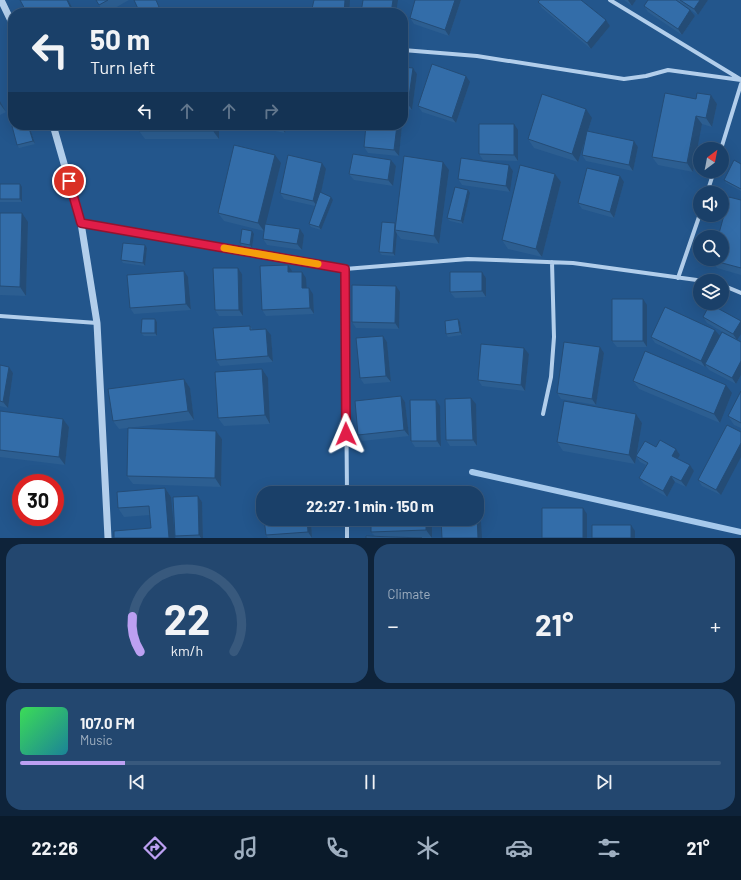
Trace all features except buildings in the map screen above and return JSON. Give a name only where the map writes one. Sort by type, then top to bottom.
[{"type":"street","points":[[1,0],[8,15]]},
{"type":"street","points":[[610,0],[741,80]]},
{"type":"street","points":[[408,50],[477,56],[624,79],[646,76],[668,70],[741,80]]},
{"type":"street","points":[[723,142],[741,84]]},
{"type":"street","points":[[54,130],[81,223],[97,323],[108,538]]},
{"type":"street","points":[[678,278],[697,222]]},
{"type":"street","points":[[81,223],[345,269],[468,259],[573,263],[693,280]]},
{"type":"street","points":[[543,414],[551,377],[554,337],[552,262]]},
{"type":"street","points":[[345,269],[347,486]]},
{"type":"street","points":[[729,288],[741,293]]},
{"type":"street","points":[[0,316],[97,323]]},
{"type":"street","points":[[347,526],[347,538]]},
{"type":"waterway","points":[[472,472],[741,532]]},
{"type":"slow traffic","points":[[224,248],[318,264]]},
{"type":"route","points":[[69,181],[81,223],[345,269],[346,434]]}]
